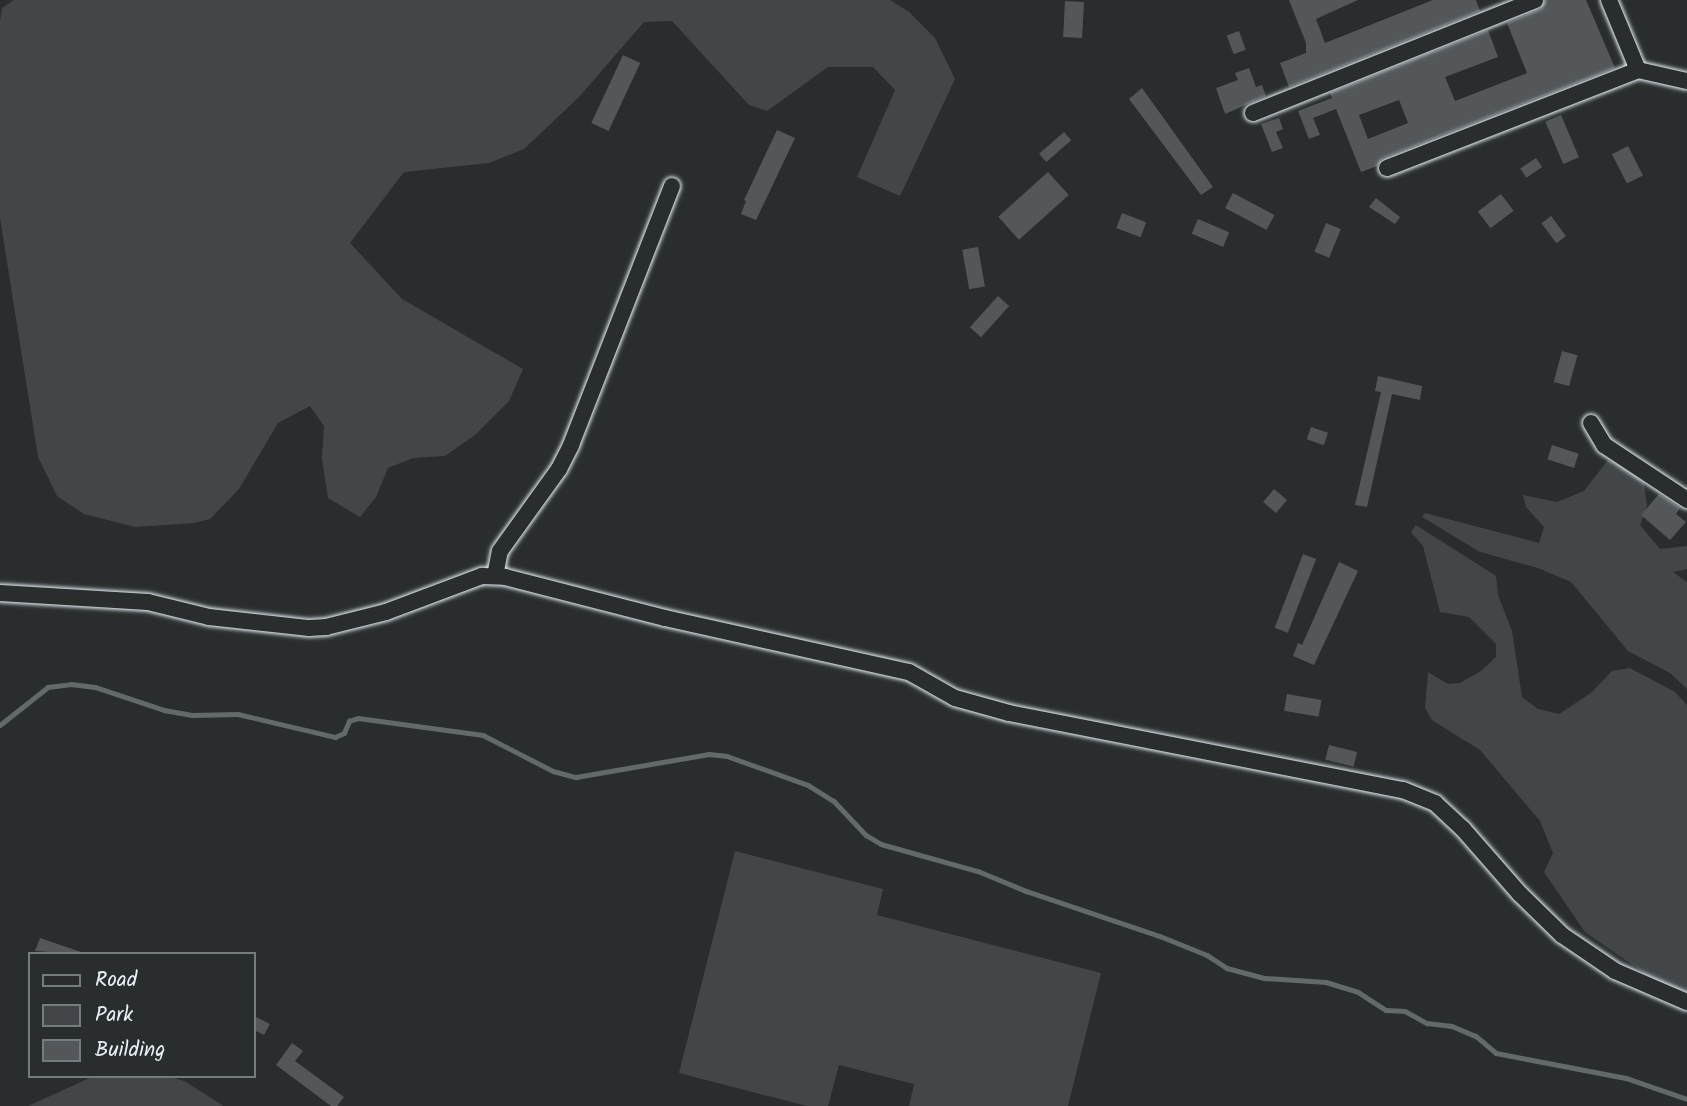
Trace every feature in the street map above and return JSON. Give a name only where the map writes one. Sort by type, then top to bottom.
[{"type":"street","points":[[1253,113],[1535,0]]},
{"type":"street","points":[[1609,0],[1638,70]]},
{"type":"street","points":[[1387,168],[1638,70],[1687,81]]},
{"type":"street","points":[[495,576],[500,551],[559,470],[571,445],[673,186]]},
{"type":"street","points":[[1591,423],[1604,445],[1687,500]]},
{"type":"street","points":[[0,593],[148,602],[209,617],[309,628],[326,627],[386,612],[482,576],[495,576],[527,581],[665,618],[909,672],[955,698],[1009,713],[1403,790],[1435,803],[1463,829],[1520,894],[1562,935],[1615,971],[1687,1002]]},
{"type":"green space","points":[[14,0],[890,0],[909,12],[935,38],[955,79],[900,196],[857,177],[895,90],[873,67],[828,67],[767,111],[749,105],[672,21],[644,22],[579,97],[524,149],[489,163],[404,172],[350,243],[402,299],[523,369],[509,401],[475,435],[445,456],[413,458],[388,468],[376,497],[360,517],[328,498],[322,459],[324,426],[310,406],[278,423],[239,489],[210,519],[194,523],[135,527],[84,514],[57,496],[38,457],[0,218],[0,21],[2,8]]},
{"type":"green space","points":[[1608,460],[1625,465],[1644,483],[1647,506],[1640,525],[1660,549],[1687,546],[1687,569],[1673,572],[1687,582],[1687,689],[1670,673],[1628,651],[1571,582],[1538,568],[1480,552],[1422,517],[1425,513],[1539,543],[1544,527],[1526,507],[1523,495],[1557,502],[1584,491]]},
{"type":"green space","points":[[1416,525],[1496,576],[1498,595],[1512,631],[1522,697],[1538,709],[1559,714],[1591,693],[1612,671],[1630,668],[1675,692],[1687,705],[1687,994],[1657,982],[1585,932],[1544,872],[1553,853],[1540,821],[1480,750],[1432,720],[1425,708],[1428,672],[1448,684],[1460,683],[1481,671],[1496,657],[1496,644],[1469,617],[1440,612],[1423,546],[1411,532]]},
{"type":"green space","points":[[735,851],[883,889],[877,915],[1101,973],[1068,1106],[909,1106],[914,1084],[839,1065],[828,1106],[807,1106],[679,1073]]},
{"type":"green space","points":[[90,1078],[174,1078],[184,1081],[224,1106],[28,1106]]},
{"type":"building","points":[[1289,0],[1358,0],[1316,19],[1325,43],[1433,0],[1476,0],[1480,11],[1289,87],[1280,63],[1306,53],[1306,43]]},
{"type":"building","points":[[1545,0],[1586,0],[1615,68],[1383,158],[1377,166],[1361,172],[1336,109],[1313,118],[1320,135],[1309,139],[1298,111],[1332,98],[1330,93],[1488,30],[1498,57],[1445,77],[1455,101],[1527,73],[1507,23],[1540,9]],"holes":[[[1399,100],[1408,123],[1368,139],[1359,115]]]},
{"type":"building","points":[[1065,1],[1084,2],[1082,38],[1063,37]]},
{"type":"building","points":[[1239,31],[1246,50],[1234,54],[1227,35]]},
{"type":"building","points":[[623,55],[640,63],[609,131],[591,123]]},
{"type":"building","points":[[1249,68],[1256,87],[1262,85],[1266,96],[1225,114],[1216,88],[1238,80],[1235,73]]},
{"type":"building","points":[[1142,88],[1213,187],[1201,195],[1129,99]]},
{"type":"building","points":[[1561,115],[1579,157],[1563,164],[1545,122]]},
{"type":"building","points":[[1279,118],[1283,129],[1276,132],[1283,148],[1272,152],[1261,124]]},
{"type":"building","points":[[777,130],[795,138],[756,220],[741,214],[746,201],[744,200]]},
{"type":"building","points":[[1064,132],[1071,140],[1046,162],[1039,154]]},
{"type":"building","points":[[1628,146],[1643,175],[1627,184],[1612,154]]},
{"type":"building","points":[[1536,158],[1542,167],[1526,178],[1520,169]]},
{"type":"building","points":[[1048,172],[1069,195],[1019,240],[998,217]]},
{"type":"building","points":[[1233,193],[1274,215],[1267,230],[1225,208]]},
{"type":"building","points":[[1501,194],[1514,211],[1490,228],[1478,211]]},
{"type":"building","points":[[1376,198],[1400,217],[1395,224],[1369,207]]},
{"type":"building","points":[[1122,213],[1146,222],[1141,237],[1116,228]]},
{"type":"building","points":[[1551,216],[1566,236],[1556,243],[1541,223]]},
{"type":"building","points":[[1198,219],[1229,232],[1223,247],[1192,234]]},
{"type":"building","points":[[1326,223],[1341,229],[1329,258],[1314,252]]},
{"type":"building","points":[[978,247],[985,286],[969,289],[962,250]]},
{"type":"building","points":[[998,296],[1009,306],[981,337],[970,327]]},
{"type":"building","points":[[1562,351],[1577,355],[1569,386],[1554,382]]},
{"type":"building","points":[[1378,376],[1422,386],[1420,400],[1392,394],[1367,507],[1355,505],[1381,392],[1375,391]]},
{"type":"building","points":[[1311,427],[1328,433],[1324,445],[1307,439]]},
{"type":"building","points":[[1552,445],[1579,454],[1574,468],[1547,459]]},
{"type":"building","points":[[1274,489],[1287,500],[1276,513],[1263,502]]},
{"type":"building","points":[[1659,494],[1680,508],[1676,514],[1686,522],[1670,540],[1641,515]]},
{"type":"building","points":[[1303,554],[1316,559],[1288,633],[1275,628]]},
{"type":"building","points":[[1339,562],[1358,571],[1314,665],[1293,656],[1298,643],[1302,645]]},
{"type":"building","points":[[1287,694],[1321,700],[1319,717],[1284,711]]},
{"type":"building","points":[[1329,745],[1357,752],[1354,767],[1325,760]]},
{"type":"building","points":[[40,938],[81,952],[50,952],[35,951]]},
{"type":"building","points":[[256,1017],[270,1024],[264,1035],[256,1031]]},
{"type":"building","points":[[292,1043],[303,1051],[295,1061],[344,1097],[337,1106],[331,1106],[276,1065]]},
{"type":"waterway","points":[[0,725],[48,687],[71,684],[95,687],[164,710],[192,715],[238,714],[335,737],[344,733],[349,721],[358,718],[483,735],[553,771],[576,777],[709,754],[727,756],[808,785],[834,801],[866,835],[881,844],[978,871],[1026,891],[1160,936],[1207,955],[1227,968],[1265,978],[1326,982],[1358,992],[1386,1010],[1405,1011],[1427,1023],[1452,1026],[1476,1036],[1496,1053],[1626,1078],[1687,1099]]}]
